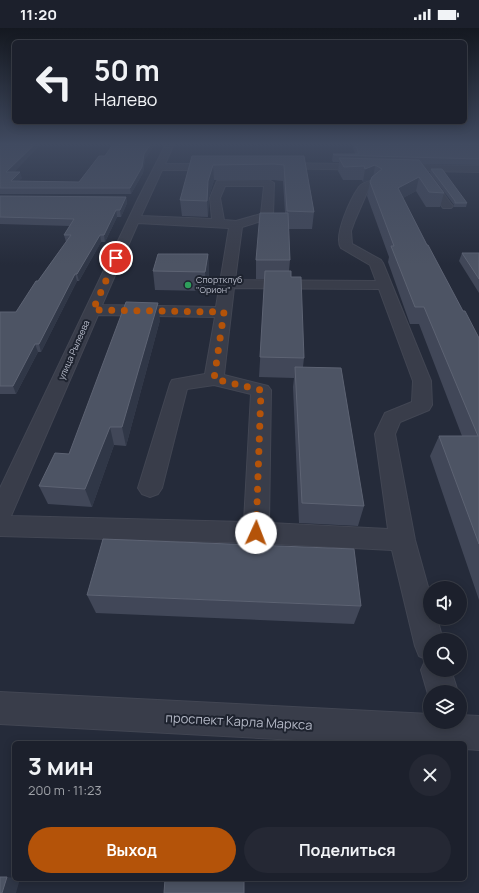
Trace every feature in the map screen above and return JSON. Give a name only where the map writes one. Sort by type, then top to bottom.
[{"type":"street","name":"улица Рылеева","points":[[0,514],[134,219],[135,199],[146,184]]},
{"type":"street","points":[[219,223],[216,198],[221,184]]},
{"type":"street","points":[[134,219],[236,225],[267,216],[269,184]]},
{"type":"street","points":[[371,184],[364,188],[349,220],[345,231],[345,238],[346,244],[354,251],[376,263],[422,381],[422,405],[392,418],[385,434],[402,540],[427,633]]},
{"type":"street","points":[[432,184],[447,206]]},
{"type":"street","points":[[214,379],[236,225]]},
{"type":"street","points":[[228,284],[385,285]]},
{"type":"street","points":[[93,310],[224,312]]},
{"type":"street","points":[[150,488],[179,384],[214,379],[261,390],[256,533]]},
{"type":"street","points":[[0,526],[256,533],[402,540]]},
{"type":"street","name":"проспект Карла Маркса","points":[[0,708],[461,730]]},
{"type":"building","points":[[0,184],[132,184],[130,188],[0,188]]},
{"type":"building","points":[[184,184],[208,184],[207,201],[180,200]]},
{"type":"building","points":[[285,184],[309,184],[314,212],[287,211]]},
{"type":"building","points":[[371,184],[405,184],[398,188],[427,245],[479,338],[479,436],[424,307],[415,307],[391,246],[394,246]]},
{"type":"building","points":[[424,184],[437,184],[444,193],[429,192]]},
{"type":"building","points":[[443,184],[453,184],[467,203],[455,203]]},
{"type":"building","points":[[0,196],[126,197],[120,210],[116,210],[104,235],[100,235],[77,274],[75,274],[39,344],[35,344],[13,386],[0,386],[0,312],[16,312],[36,281],[38,281],[71,235],[64,235],[74,219],[0,217]]},
{"type":"building","points":[[260,213],[288,213],[290,260],[256,260]]},
{"type":"building","points":[[462,253],[479,253],[479,279]]},
{"type":"building","points":[[158,254],[208,254],[205,272],[153,271]]},
{"type":"building","points":[[265,271],[291,271],[291,277],[301,277],[304,358],[260,357]]},
{"type":"building","points":[[126,302],[158,303],[122,427],[110,427],[85,489],[39,486],[55,453],[69,454]]},
{"type":"building","points":[[295,367],[341,368],[364,506],[302,503]]},
{"type":"building","points":[[439,436],[479,436],[479,544]]},
{"type":"building","points":[[103,539],[354,549],[361,606],[87,595]]},
{"type":"building","points":[[0,877],[7,877],[2,893],[0,893]]},
{"type":"building","points":[[165,881],[244,881],[244,893],[164,893]]},
{"type":"place","name":"Спортклуб \"Орион\"","points":[[188,285]]},
{"type":"route","points":[[116,258],[93,310],[224,312],[214,379],[261,390],[256,533]]}]
